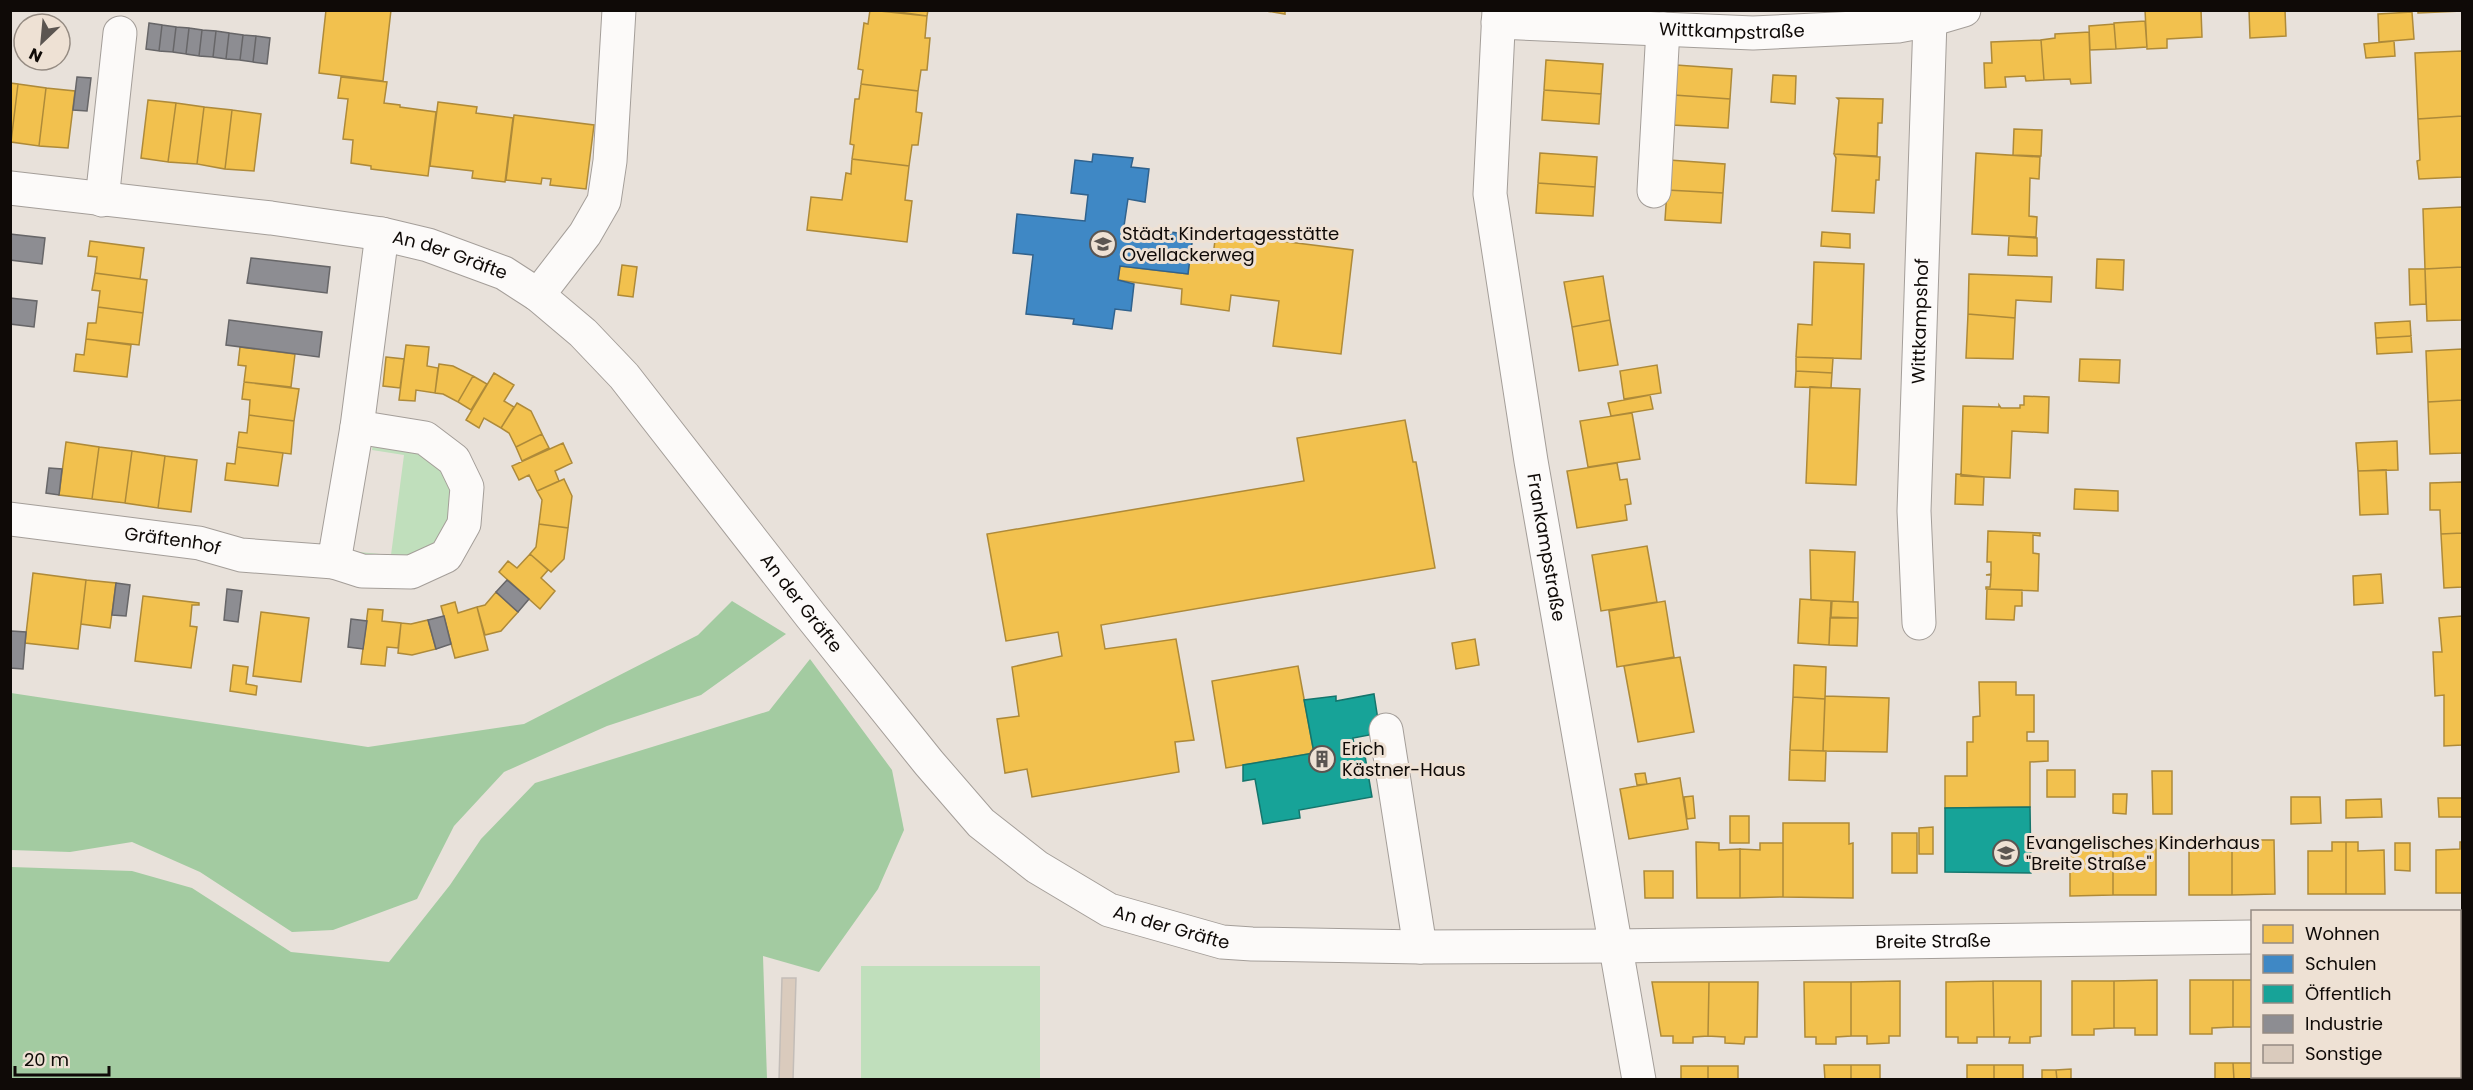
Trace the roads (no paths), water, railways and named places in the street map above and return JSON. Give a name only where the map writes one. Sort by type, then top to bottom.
[{"type":"street","points":[[538,295],[585,234],[604,201],[610,161],[619,10]]},
{"type":"street","name":"Wittkampstraße","points":[[1499,16],[1753,33],[1898,26],[1964,10]]},
{"type":"street","name":"Frankampstraße","points":[[1499,16],[1490,194],[1530,461],[1639,1080]]},
{"type":"street","name":"Wittkampshof","points":[[1919,623],[1914,511],[1930,20]]},
{"type":"street","points":[[1654,191],[1663,28]]},
{"type":"street","points":[[102,200],[120,33]]},
{"type":"street","name":"An der Gräfte","points":[[10,188],[271,218],[382,234],[428,245],[504,273],[538,295],[583,333],[624,376],[811,616],[981,823],[1037,867],[1108,910],[1222,942],[1419,947],[1614,946]]},
{"type":"street","points":[[333,562],[357,427],[382,234]]},
{"type":"street","name":"Gräftenhof","points":[[10,519],[199,543],[240,555],[333,562],[362,571],[411,572],[446,555],[464,524],[467,487],[454,460],[425,438],[357,427]]},
{"type":"street","points":[[1386,730],[1419,947]]},
{"type":"street","name":"Breite Straße","points":[[1614,946],[2251,937]]},
{"type":"place","name":"Städt. Kindertagesstätte Ovellackerweg","points":[[1103,244]]},
{"type":"place","name":"Erich Kästner-Haus","points":[[1322,759]]},
{"type":"place","name":"Evangelisches Kinderhaus \"Breite Straße\"","points":[[2006,853]]}]
